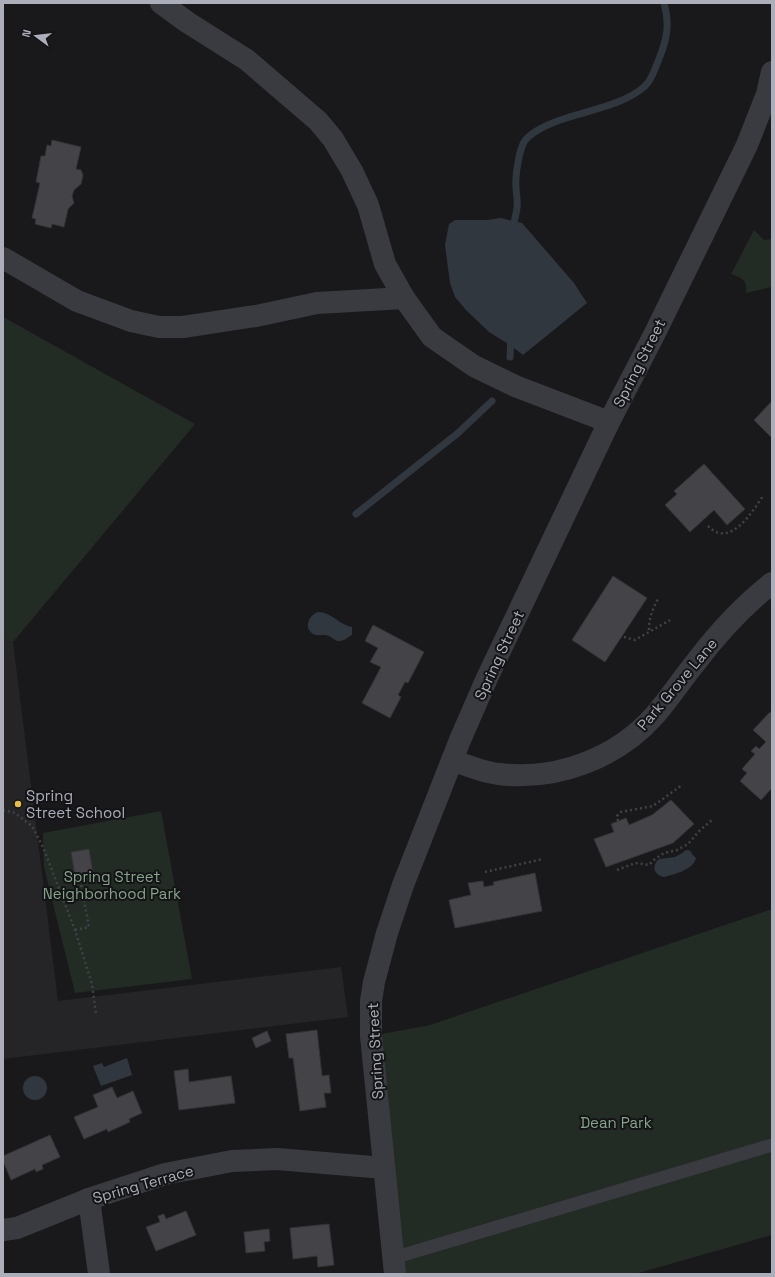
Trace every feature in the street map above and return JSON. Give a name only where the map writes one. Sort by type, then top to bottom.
[{"type":"street","points":[[161,3],[187,22],[247,60],[318,121],[334,139],[352,171],[368,205],[385,264],[404,298],[432,337],[474,366],[515,386],[608,422]]},
{"type":"street","name":"Spring Street","points":[[394,1266],[371,1036],[371,1001],[374,982],[387,933],[403,884],[452,760],[487,678],[608,422],[655,333],[747,145],[767,94],[772,72]]},
{"type":"street","points":[[3,258],[77,301],[131,321],[159,327],[184,327],[256,316],[317,303],[404,298]]},
{"type":"street","name":"Park Grove Lane","points":[[452,760],[499,774],[534,775],[551,773],[585,763],[616,748],[630,738],[656,714],[715,639],[742,610],[772,583]]},
{"type":"street","name":"Spring Terrace","points":[[3,1230],[17,1228],[89,1199],[165,1174],[232,1161],[277,1159],[384,1168]]},
{"type":"street","points":[[89,1199],[99,1274]]},
{"type":"lane","points":[[394,1266],[772,1145]]},
{"type":"path","points":[[708,526],[713,531],[720,534],[731,532],[748,518],[763,496]]},
{"type":"path","points":[[649,630],[651,611],[658,599]]},
{"type":"path","points":[[624,637],[635,640],[649,630],[670,620]]},
{"type":"path","points":[[618,821],[617,816],[621,812],[653,806],[682,785]]},
{"type":"path","points":[[3,810],[15,813],[32,826],[43,847],[75,930],[92,984],[96,1014]]},
{"type":"path","points":[[617,870],[635,863],[649,865],[664,853],[677,850],[688,844],[700,830],[712,820]]},
{"type":"path","points":[[485,872],[542,859]]},
{"type":"path","points":[[75,930],[89,927],[81,884]]},
{"type":"shaded area","points":[[501,218],[522,223],[574,283],[587,303],[523,355],[489,332],[466,310],[455,297],[450,283],[445,245],[449,224],[455,220],[487,220]]},
{"type":"shaded area","points":[[318,612],[327,614],[343,624],[352,627],[352,635],[339,641],[327,635],[316,635],[312,633],[308,627],[309,620]]},
{"type":"shaded area","name":"Spring Street School","points":[[3,639],[13,642],[58,1001],[341,967],[348,1017],[3,1059]]},
{"type":"shaded area","points":[[688,850],[692,852],[691,853],[696,858],[691,866],[678,873],[664,877],[656,872],[654,867],[659,859],[675,857]]},
{"type":"shaded area","points":[[127,1058],[132,1075],[101,1086],[93,1066],[102,1063],[104,1067]]},
{"type":"shaded area","points":[[35,1076],[43,1080],[47,1088],[43,1096],[35,1100],[27,1096],[23,1088],[27,1080]]},
{"type":"green space","points":[[754,230],[764,240],[772,239],[772,287],[746,293],[745,282],[731,274]]},
{"type":"green space","points":[[3,317],[195,424],[13,642],[3,639]]},
{"type":"green space","name":"Spring Street Neighborhood Park","points":[[161,811],[192,979],[75,993],[44,867],[43,833]]},
{"type":"green space","name":"Dean Park","points":[[772,909],[772,1235],[635,1274],[395,1274],[371,1036],[430,1025]]},
{"type":"building","points":[[52,140],[81,147],[76,169],[81,170],[83,175],[81,184],[74,190],[72,196],[74,203],[68,209],[64,227],[52,224],[51,228],[35,224],[36,219],[32,218],[40,183],[36,182],[41,156],[45,156],[47,145],[51,146]]},
{"type":"building","points":[[772,401],[772,438],[754,420]]},
{"type":"building","points":[[704,464],[745,509],[727,525],[714,510],[690,532],[665,505],[677,494],[674,491]]},
{"type":"building","points":[[613,576],[647,598],[605,662],[572,640]]},
{"type":"building","points":[[373,625],[424,652],[408,683],[405,682],[398,695],[401,697],[390,718],[362,703],[381,667],[370,662],[378,648],[365,641]]},
{"type":"building","points":[[770,712],[772,713],[772,788],[761,800],[740,781],[747,773],[742,769],[755,754],[751,751],[756,746],[759,749],[766,742],[753,730]]},
{"type":"building","points":[[671,800],[694,824],[673,843],[606,867],[594,839],[614,832],[611,824],[626,818],[629,825],[652,815]]},
{"type":"building","points":[[89,849],[94,879],[76,882],[71,852]]},
{"type":"building","points":[[535,873],[542,911],[455,928],[449,900],[471,895],[468,883],[483,881],[484,887],[494,885],[493,882]]},
{"type":"building","points":[[317,1030],[322,1076],[329,1075],[331,1093],[324,1093],[326,1107],[300,1111],[293,1058],[289,1058],[286,1034]]},
{"type":"building","points":[[267,1031],[271,1041],[256,1048],[252,1038]]},
{"type":"building","points":[[188,1069],[189,1082],[231,1076],[235,1103],[179,1110],[174,1071]]},
{"type":"building","points":[[112,1087],[117,1098],[133,1091],[142,1113],[129,1119],[130,1122],[108,1132],[107,1129],[84,1139],[74,1117],[98,1107],[93,1095]]},
{"type":"building","points":[[50,1135],[60,1157],[42,1165],[43,1169],[36,1172],[35,1169],[11,1180],[3,1161],[3,1156]]},
{"type":"building","points":[[186,1211],[196,1235],[156,1251],[146,1227],[160,1222],[158,1216],[164,1214],[166,1219]]},
{"type":"building","points":[[329,1224],[334,1265],[318,1267],[317,1256],[293,1259],[290,1228]]},
{"type":"building","points":[[269,1229],[270,1241],[264,1242],[265,1251],[246,1253],[244,1232]]},
{"type":"waterway","points":[[513,229],[517,205],[517,170],[520,151],[524,142],[538,130],[565,118],[622,100],[645,86],[650,81],[666,38],[667,18],[664,3]]},
{"type":"waterway","points":[[510,357],[511,335]]},
{"type":"waterway","points":[[356,514],[458,433],[492,401]]},
{"type":"place","name":"Spring Street School","points":[[18,804]]}]
